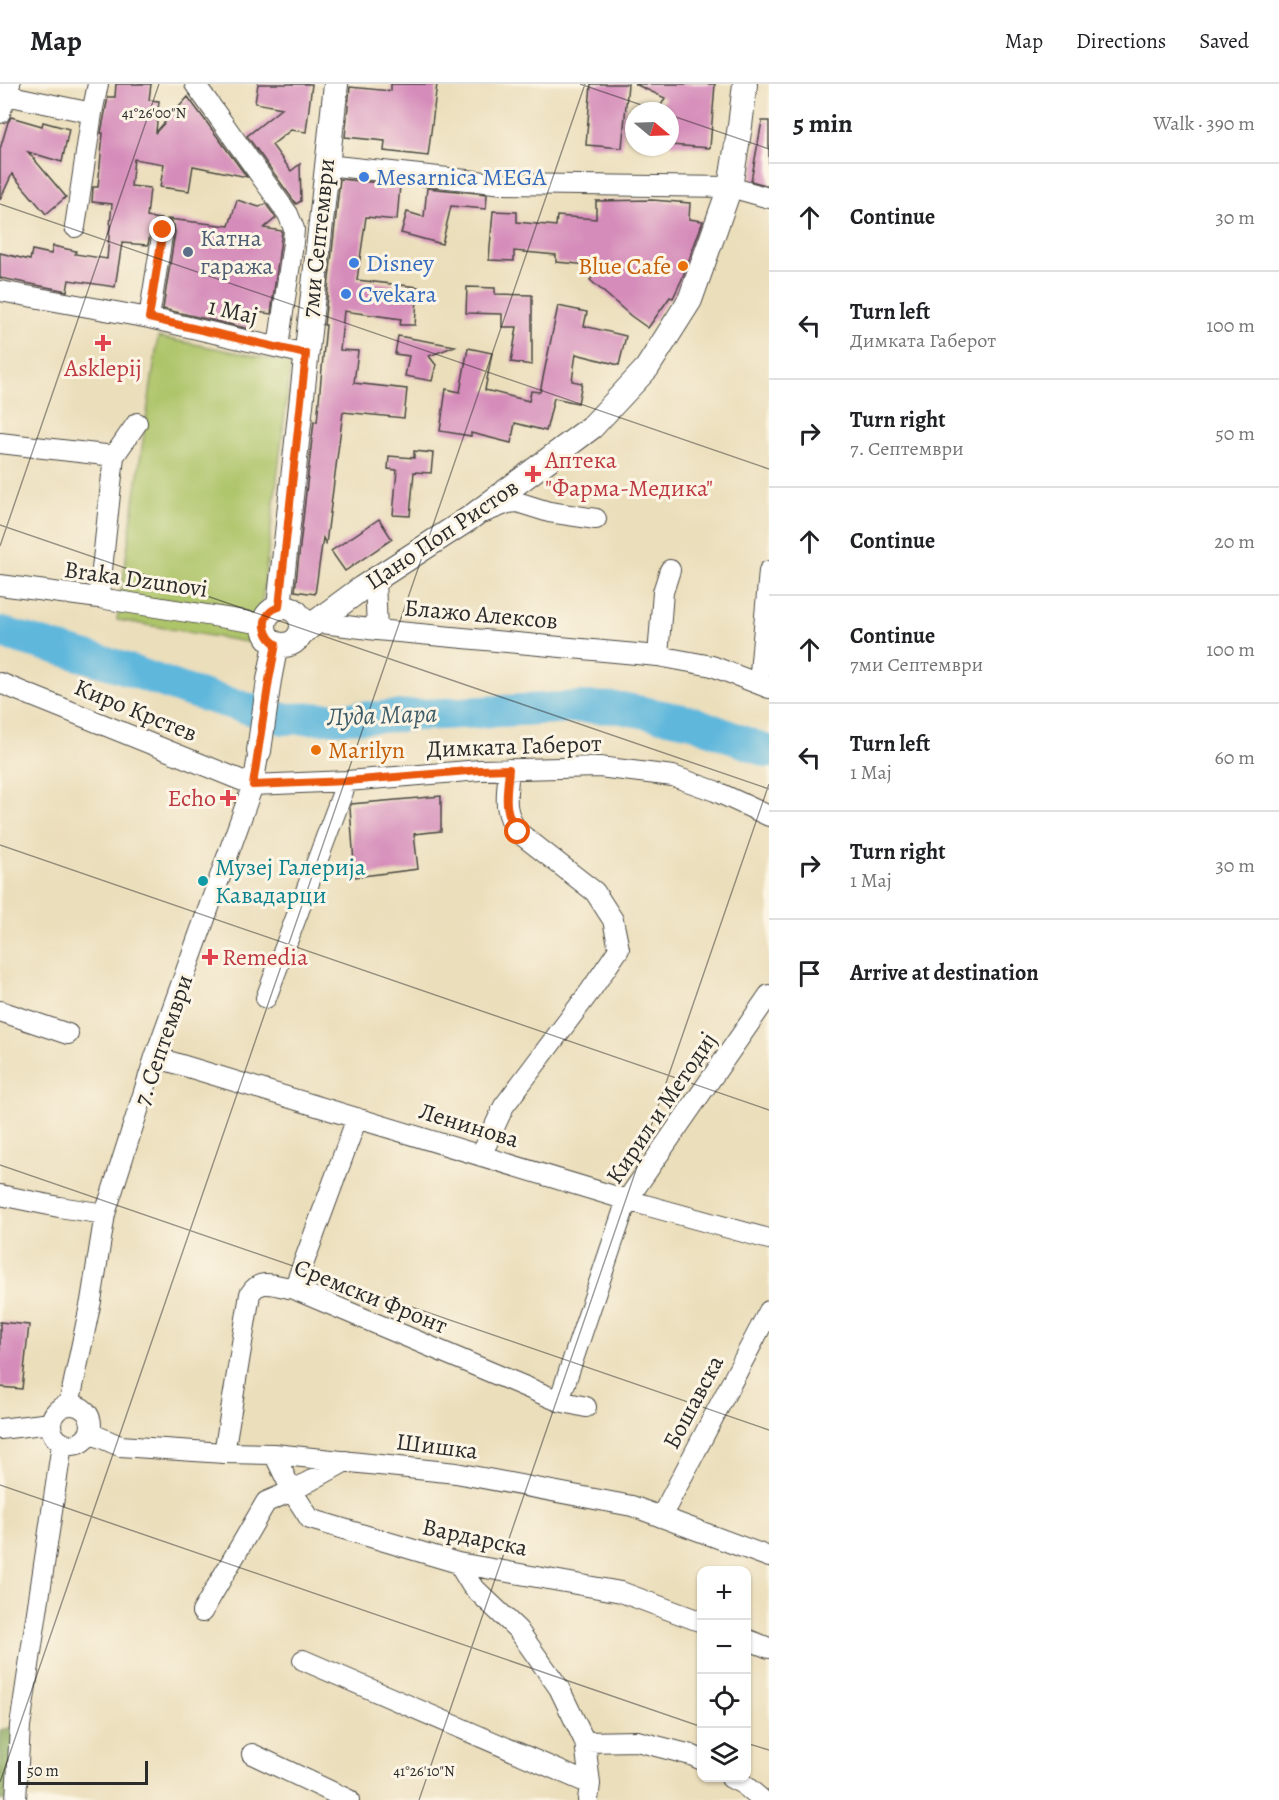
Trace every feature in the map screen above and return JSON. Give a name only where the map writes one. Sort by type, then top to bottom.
[{"type":"street","points":[[75,227],[98,84]]},
{"type":"street","points":[[195,84],[288,214],[294,229],[278,347]]},
{"type":"street","name":"7ми Септември","points":[[273,625],[336,84]]},
{"type":"street","name":"Цано Поп Ристов","points":[[273,625],[285,645],[294,641],[306,625],[470,518],[591,427],[647,368],[690,300],[730,187],[745,84]]},
{"type":"street","points":[[6,97],[92,113]]},
{"type":"street","points":[[326,165],[504,184],[730,187],[769,198]]},
{"type":"street","points":[[149,318],[163,230]]},
{"type":"street","name":"1 Maj","points":[[0,291],[149,318],[306,354]]},
{"type":"street","points":[[99,598],[114,456],[137,423]]},
{"type":"street","points":[[0,443],[114,456]]},
{"type":"street","points":[[470,518],[508,503],[517,502],[549,512],[596,519]]},
{"type":"street","points":[[658,656],[663,592],[670,570]]},
{"type":"street","name":"Блажо Алексов","points":[[306,625],[658,656],[712,666],[764,686],[769,571]]},
{"type":"street","points":[[375,580],[377,630]]},
{"type":"street","name":"Braka Dzunovi","points":[[0,585],[273,625]]},
{"type":"street","points":[[273,625],[288,607],[296,611],[306,625]]},
{"type":"street","name":"7. Септември","points":[[69,1405],[91,1301],[105,1214],[155,1057],[253,785],[269,680],[273,625]]},
{"type":"street","name":"Киро Крстев","points":[[0,683],[253,785]]},
{"type":"street","name":"Димката Габерот","points":[[253,785],[347,781],[480,770],[599,767],[673,776],[716,791],[769,816]]},
{"type":"street","points":[[481,1156],[504,1106],[619,949],[614,920],[595,892],[518,832],[510,821],[506,805],[509,769]]},
{"type":"street","points":[[266,998],[347,781]]},
{"type":"street","name":"Кирил и Методиј","points":[[559,1401],[627,1200],[769,995]]},
{"type":"street","points":[[0,1011],[68,1034]]},
{"type":"street","name":"Ленинова","points":[[155,1057],[627,1200],[769,1239]]},
{"type":"street","points":[[294,1289],[357,1118]]},
{"type":"street","points":[[0,1195],[105,1214]]},
{"type":"street","name":"Сремски Фронт","points":[[224,1453],[250,1294],[255,1286],[263,1283],[294,1289],[559,1401]]},
{"type":"street","name":"Бошавска","points":[[661,1517],[769,1311]]},
{"type":"street","points":[[559,1401],[586,1407]]},
{"type":"street","points":[[69,1405],[76,1406],[87,1413],[90,1419],[90,1433],[81,1443],[69,1446],[62,1444],[53,1435],[51,1423],[57,1411],[69,1405]]},
{"type":"street","points":[[0,1429],[51,1423]]},
{"type":"street","name":"Шишка","points":[[90,1433],[120,1446],[274,1454],[456,1473],[632,1506],[769,1557]]},
{"type":"street","points":[[16,1800],[20,1726],[62,1444]]},
{"type":"street","name":"Вардарска","points":[[274,1454],[292,1491],[310,1519],[458,1563],[621,1592],[697,1620]]},
{"type":"street","points":[[202,1612],[266,1502],[292,1491],[345,1461]]},
{"type":"street","points":[[303,1660],[589,1792],[585,1742],[560,1688],[518,1630],[472,1586],[458,1563]]},
{"type":"street","points":[[751,1641],[769,1648]]},
{"type":"street","points":[[585,1742],[637,1741],[697,1758]]},
{"type":"street","points":[[252,1754],[349,1800]]},
{"type":"street","points":[[739,1782],[762,1800]]},
{"type":"green space","points":[[158,337],[291,363],[257,644],[117,620]]},
{"type":"green space","points":[[20,1726],[16,1800],[0,1800],[0,1730]]},
{"type":"building","points":[[116,84],[151,84],[149,100],[159,101],[156,132],[188,97],[247,177],[193,166],[189,191],[160,187],[164,164],[134,159],[131,186],[150,188],[147,217],[160,219],[154,222],[151,228],[148,245],[122,243],[115,287],[69,280],[67,291],[0,278],[0,253],[30,260],[32,250],[51,254],[53,246],[76,251],[75,254],[107,259],[112,204],[92,202],[93,187],[98,187],[103,133],[101,133],[108,97],[115,97]]},
{"type":"building","points":[[258,84],[312,84],[306,132],[291,130],[272,145],[291,171],[300,164],[301,201],[296,204],[247,136],[282,108],[255,103]]},
{"type":"building","points":[[391,84],[437,84],[428,156],[384,151],[385,141],[345,137],[350,87],[391,91]]},
{"type":"building","points":[[591,84],[628,84],[622,148],[586,145]]},
{"type":"building","points":[[635,84],[715,84],[710,148],[679,146],[679,102],[663,102],[665,98]]},
{"type":"building","points":[[11,117],[42,126],[43,122],[69,129],[62,162],[28,152],[66,197],[46,214],[12,174],[0,200],[0,149]]},
{"type":"building","points":[[762,121],[769,121],[769,186],[751,181]]},
{"type":"building","points":[[340,179],[400,185],[397,220],[366,217],[357,280],[418,287],[415,325],[400,325],[401,319],[344,311],[340,350],[358,351],[354,383],[407,389],[404,418],[343,412],[326,544],[323,538],[315,594],[295,591],[314,421],[317,422],[326,325],[324,325]]},
{"type":"building","points":[[427,188],[487,194],[486,209],[451,206],[442,244],[401,233],[407,212],[424,217]]},
{"type":"building","points":[[237,200],[259,207],[266,204],[276,218],[264,228],[282,231],[271,314],[257,312],[254,330],[163,309],[175,232],[174,225],[168,219],[229,226]]},
{"type":"building","points":[[652,200],[690,203],[689,219],[703,221],[673,298],[670,297],[648,328],[590,280],[602,266],[556,262],[556,255],[514,251],[514,261],[489,260],[493,211],[517,212],[517,222],[556,226],[557,216],[596,219],[596,201]]},
{"type":"building","points":[[467,287],[495,288],[495,294],[532,295],[532,365],[511,362],[517,327],[502,327],[502,314],[466,313]]},
{"type":"building","points":[[558,306],[587,312],[584,326],[626,336],[619,365],[576,354],[572,381],[582,383],[578,403],[554,398],[546,431],[515,423],[511,443],[471,433],[471,436],[440,431],[446,389],[460,392],[468,348],[492,353],[485,390],[529,401],[531,391],[540,392]]},
{"type":"building","points":[[398,336],[455,346],[429,356],[436,365],[432,381],[405,376],[409,356],[395,354]]},
{"type":"building","points":[[414,451],[433,453],[431,473],[414,472],[410,516],[393,515],[397,470],[388,469],[389,456],[414,458]]},
{"type":"building","points":[[379,519],[392,539],[345,571],[331,551]]},
{"type":"building","points":[[441,796],[441,831],[414,834],[418,869],[355,877],[351,804]]},
{"type":"building","points":[[0,1322],[29,1325],[22,1389],[0,1387]]},
{"type":"waterway","name":"Луда Мара","points":[[0,632],[115,665],[188,691],[284,719],[380,717],[580,707],[621,708],[693,722],[769,752]]},
{"type":"place","name":"Mesarnica MEGA","points":[[364,177]]},
{"type":"place","name":"Катна гаража","points":[[188,252]]},
{"type":"place","name":"Disney","points":[[354,263]]},
{"type":"place","name":"Blue Cafe","points":[[683,266]]},
{"type":"place","name":"Cvekara","points":[[346,294]]},
{"type":"place","name":"Asklepij","points":[[103,343]]},
{"type":"place","name":"Аптека \"Фарма-Медика\"","points":[[533,474]]},
{"type":"place","name":"Marilyn","points":[[316,750]]},
{"type":"place","name":"Echo","points":[[228,798]]},
{"type":"place","name":"Музеј Галерија Кавадарци","points":[[203,881]]},
{"type":"place","name":"Remedia","points":[[210,957]]},
{"type":"route","points":[[163,230],[149,318],[306,354],[279,607],[269,613],[264,624],[270,640],[276,644],[253,785],[347,781],[509,769],[506,805],[510,821],[518,832]]}]
